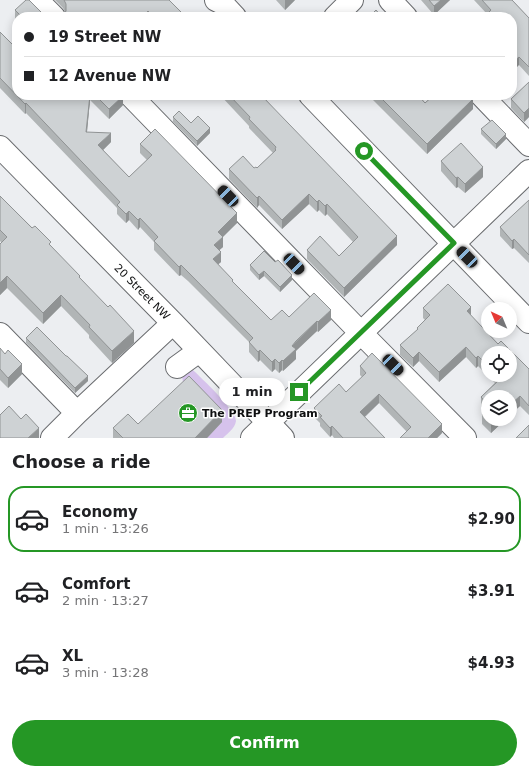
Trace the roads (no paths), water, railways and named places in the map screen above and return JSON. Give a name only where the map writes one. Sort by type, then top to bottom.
[{"type":"street","points":[[38,0],[49,12]]},
{"type":"street","points":[[340,12],[352,0]]},
{"type":"street","points":[[390,0],[401,12]]},
{"type":"street","points":[[135,100],[465,438]]},
{"type":"street","points":[[315,100],[529,322]]},
{"type":"street","points":[[486,100],[529,145]]},
{"type":"street","name":"20 Street NW","points":[[0,147],[283,438]]},
{"type":"street","points":[[252,438],[529,171]]},
{"type":"street","points":[[61,434],[172,323]]},
{"type":"street","points":[[0,334],[89,407]]},
{"type":"street","points":[[177,366],[199,351]]},
{"type":"place","name":"The PREP Program","points":[[188,413]]}]
